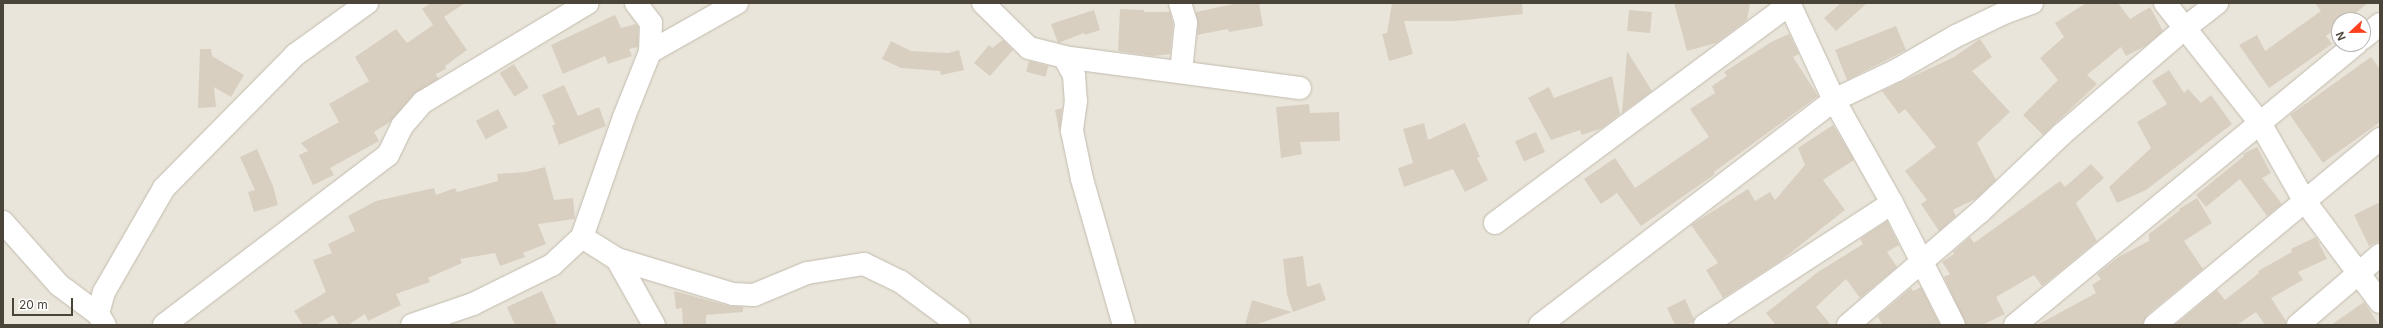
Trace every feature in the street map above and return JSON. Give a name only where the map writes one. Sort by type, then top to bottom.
[{"type":"street","points":[[101,320],[104,292],[164,188],[295,55],[367,3]]},
{"type":"street","points":[[164,325],[388,155],[402,126],[423,102],[588,3]]},
{"type":"street","points":[[412,325],[473,304],[552,265],[582,237],[624,117],[650,52],[650,24],[636,3]]},
{"type":"street","points":[[650,52],[737,3]]},
{"type":"street","points":[[983,3],[1030,48],[1064,57],[1300,88]]},
{"type":"street","points":[[1180,3],[1186,23],[1181,72]]},
{"type":"street","points":[[1495,223],[1789,3],[1834,100],[1892,203],[1954,325]]},
{"type":"street","points":[[1540,325],[1834,100],[1897,70],[2004,13],[2032,3]]},
{"type":"street","points":[[2165,3],[2260,122],[2304,200],[2330,231],[2357,273],[2380,302]]},
{"type":"street","points":[[1848,325],[1980,212],[2061,135],[2185,28],[2218,3]]},
{"type":"street","points":[[2371,31],[2380,24]]},
{"type":"street","points":[[2015,325],[2346,52]]},
{"type":"street","points":[[1064,57],[1074,75],[1076,101],[1072,131],[1082,179],[1124,325]]},
{"type":"street","points":[[2155,325],[2304,200],[2380,139]]},
{"type":"street","points":[[1705,325],[1892,203]]},
{"type":"street","points":[[3,222],[59,285],[101,320]]},
{"type":"street","points":[[582,237],[618,259],[733,294],[754,295],[807,273],[864,264],[901,282],[956,324]]},
{"type":"street","points":[[2298,325],[2357,273],[2380,255]]},
{"type":"street","points":[[618,259],[654,325]]},
{"type":"shaded area","points":[[3,3],[2380,3],[2380,325],[3,325]]},
{"type":"building","points":[[431,3],[465,3],[444,17],[467,50],[445,66],[446,69],[436,74],[438,79],[414,94],[390,122],[374,132],[379,141],[330,168],[334,175],[313,185],[299,155],[308,151],[301,143],[339,122],[329,104],[369,81],[355,57],[396,29],[407,43],[433,25],[422,9]]},
{"type":"building","points":[[1238,3],[1259,3],[1263,26],[1229,32],[1228,29],[1197,35],[1198,24],[1196,12]]},
{"type":"building","points":[[1392,3],[1522,3],[1523,14],[1455,21],[1404,21],[1413,54],[1389,61],[1382,34],[1387,33]]},
{"type":"building","points":[[1674,3],[1750,3],[1747,20],[1716,43],[1687,51]]},
{"type":"building","points":[[1841,3],[1867,3],[1836,31],[1824,18]]},
{"type":"building","points":[[2086,3],[2118,3],[2130,19],[2150,7],[2163,31],[2147,45],[2126,56],[2121,47],[2087,75],[2097,84],[2043,135],[2023,115],[2058,80],[2040,58],[2064,37],[2055,23]]},
{"type":"building","points":[[2315,3],[2368,3],[2357,12],[2331,12],[2331,32],[2326,36],[2331,45],[2269,88],[2239,45],[2257,35],[2265,51],[2321,11]]},
{"type":"building","points":[[1120,9],[1144,10],[1144,12],[1170,12],[1173,24],[1170,54],[1153,56],[1118,51]]},
{"type":"building","points":[[1094,10],[1100,30],[1085,35],[1084,33],[1058,43],[1051,24]]},
{"type":"building","points":[[1629,10],[1652,12],[1650,33],[1627,31]]},
{"type":"building","points":[[615,15],[621,28],[636,24],[638,27],[638,47],[629,49],[632,56],[608,64],[605,56],[563,74],[551,45]]},
{"type":"building","points":[[1896,26],[1906,50],[1847,80],[1835,50]]},
{"type":"building","points":[[1789,34],[1799,54],[1793,57],[1818,96],[1714,172],[1715,174],[1641,226],[1617,193],[1601,204],[1584,179],[1615,158],[1635,188],[1709,137],[1690,109],[1715,93],[1712,86],[1727,76],[1724,72],[1773,41]]},
{"type":"building","points":[[1980,39],[1992,57],[1972,71],[2010,112],[1977,143],[1996,180],[1977,198],[1953,210],[1956,216],[1939,231],[1921,204],[1927,200],[1905,171],[1936,147],[1905,109],[1899,114],[1882,91],[1954,57]]},
{"type":"building","points":[[1003,40],[1013,50],[990,76],[974,63],[989,45],[992,48]]},
{"type":"building","points":[[891,41],[911,51],[948,53],[959,50],[964,70],[941,75],[940,71],[901,68],[882,59]]},
{"type":"building","points":[[200,49],[211,49],[212,56],[244,75],[231,97],[214,87],[216,107],[198,108]]},
{"type":"building","points":[[1627,51],[1652,91],[1622,113]]},
{"type":"building","points":[[2371,57],[2380,69],[2380,122],[2323,163],[2290,115]]},
{"type":"building","points":[[1029,61],[1048,66],[1045,77],[1026,72]]},
{"type":"building","points":[[514,64],[529,88],[514,97],[500,73]]},
{"type":"building","points":[[2169,70],[2184,93],[2188,89],[2201,103],[2211,95],[2232,124],[2146,190],[2117,203],[2109,187],[2151,148],[2137,122],[2167,104],[2152,81]]},
{"type":"building","points":[[1612,76],[1620,114],[1602,128],[1582,135],[1580,130],[1551,140],[1528,98],[1549,87],[1554,98]]},
{"type":"building","points":[[564,85],[578,116],[599,107],[606,126],[559,145],[552,126],[555,124],[542,95]]},
{"type":"building","points":[[1309,104],[1310,113],[1339,112],[1340,141],[1300,142],[1302,154],[1281,158],[1276,107]]},
{"type":"building","points":[[1062,108],[1060,130],[1059,130],[1055,110]]},
{"type":"building","points":[[498,109],[508,128],[486,139],[476,121]]},
{"type":"building","points":[[1424,123],[1428,140],[1465,123],[1480,157],[1477,158],[1488,180],[1465,192],[1453,169],[1404,187],[1398,168],[1413,163],[1403,129]]},
{"type":"building","points":[[1833,125],[1854,160],[1823,180],[1845,210],[1780,261],[1723,298],[1706,270],[1718,263],[1691,225],[1748,189],[1755,201],[1770,192],[1775,200],[1805,165],[1798,148]]},
{"type":"building","points":[[1536,132],[1545,152],[1524,161],[1515,141]]},
{"type":"building","points":[[2257,147],[2271,173],[2262,178],[2282,204],[2267,216],[2240,179],[2206,207],[2196,195],[2244,156],[2243,154]]},
{"type":"building","points":[[257,149],[273,186],[278,205],[254,212],[248,192],[255,190],[240,157]]},
{"type":"building","points":[[2091,164],[2104,178],[2076,203],[2097,241],[2042,286],[2034,275],[1996,297],[2005,314],[1982,325],[1966,325],[1944,277],[1950,274],[1942,262],[1954,254],[1953,252],[1970,237],[1974,243],[2060,181],[2065,187]]},
{"type":"building","points":[[545,167],[554,200],[573,198],[575,219],[538,224],[546,244],[523,253],[525,257],[500,266],[495,253],[460,259],[462,263],[428,278],[430,282],[396,294],[401,305],[368,321],[365,314],[348,325],[339,325],[333,315],[316,325],[303,325],[294,311],[326,292],[313,260],[332,253],[328,244],[355,231],[348,216],[376,201],[434,188],[436,195],[455,188],[457,192],[498,181],[497,174],[526,172]]},
{"type":"building","points":[[2197,198],[2212,223],[2184,241],[2203,269],[2147,315],[2143,325],[2037,325],[2096,293],[2092,285],[2101,279],[2097,274],[2120,256],[2149,241],[2149,234],[2180,210],[2179,209]]},
{"type":"building","points":[[2380,202],[2380,241],[2369,246],[2354,215]]},
{"type":"building","points":[[1887,221],[1899,245],[1887,252],[1897,267],[1860,298],[1846,279],[1816,307],[1831,325],[1776,325],[1766,313],[1818,272],[1863,244],[1860,239]]},
{"type":"building","points":[[2316,237],[2327,259],[2298,272],[2303,280],[2271,298],[2286,321],[2286,325],[2265,325],[2256,312],[2237,325],[2175,325],[2217,290],[2225,300],[2259,273],[2258,271],[2292,252],[2291,249]]},
{"type":"building","points":[[1303,256],[1307,287],[1320,283],[1326,300],[1293,312],[1287,295],[1283,259]]},
{"type":"building","points":[[1921,287],[1940,325],[1882,325],[1878,316],[1911,288],[1913,291]]},
{"type":"building","points":[[542,291],[557,325],[515,325],[507,307]]},
{"type":"building","points":[[674,291],[729,306],[743,307],[743,312],[706,315],[706,325],[683,325],[682,308],[676,309]]},
{"type":"building","points":[[1685,299],[1694,319],[1693,322],[1686,325],[1675,325],[1667,308]]},
{"type":"building","points":[[1252,300],[1292,312],[1255,325],[1245,325]]},
{"type":"building","points":[[2364,302],[2379,325],[2331,325]]}]
